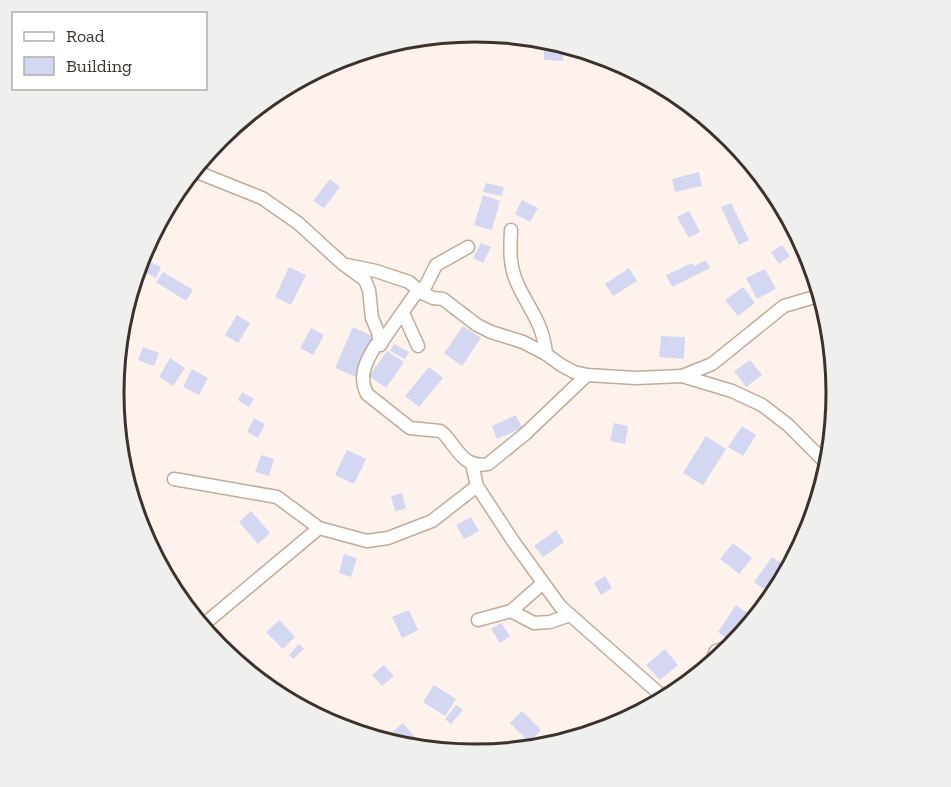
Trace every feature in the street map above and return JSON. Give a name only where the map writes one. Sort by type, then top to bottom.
[{"type":"street","points":[[202,174],[262,198],[298,223],[343,264],[365,280],[380,345]]},
{"type":"street","points":[[511,230],[509,256],[518,284],[544,338],[546,354]]},
{"type":"street","points":[[468,247],[436,265],[420,291],[380,345],[376,345],[364,367],[364,388],[367,394],[410,428],[440,431],[465,459],[472,464],[482,465],[488,464],[532,428],[587,375]]},
{"type":"street","points":[[343,264],[376,271],[409,282],[420,291],[434,298],[443,299],[477,325],[523,342],[574,372],[587,375],[636,378],[682,376],[712,364],[784,306],[813,297]]},
{"type":"street","points":[[403,313],[418,346]]},
{"type":"street","points":[[711,385],[712,364]]},
{"type":"street","points":[[682,376],[732,391],[762,405],[788,425],[821,458]]},
{"type":"street","points":[[472,464],[477,486],[560,606],[659,693]]},
{"type":"street","points":[[174,479],[277,497],[320,528],[367,541],[388,538],[432,521],[477,486]]},
{"type":"street","points":[[208,621],[320,528]]},
{"type":"street","points":[[478,620],[511,611],[543,583]]},
{"type":"street","points":[[511,611],[534,623],[550,622],[570,615]]},
{"type":"building","points":[[544,51],[563,53],[563,61],[544,60]]},
{"type":"building","points":[[699,172],[702,186],[675,192],[672,179]]},
{"type":"building","points":[[330,179],[340,187],[324,208],[313,201]]},
{"type":"building","points":[[486,183],[504,187],[502,196],[483,192]]},
{"type":"building","points":[[483,195],[500,201],[492,230],[474,225]]},
{"type":"building","points":[[522,200],[538,208],[530,222],[515,214]]},
{"type":"building","points":[[731,203],[749,240],[739,245],[721,207]]},
{"type":"building","points":[[689,211],[700,232],[689,238],[677,217]]},
{"type":"building","points":[[481,243],[491,247],[483,263],[473,258]]},
{"type":"building","points":[[782,245],[790,256],[779,264],[771,252]]},
{"type":"building","points":[[706,260],[710,268],[672,287],[666,275],[692,263],[694,266]]},
{"type":"building","points":[[150,262],[161,267],[156,278],[146,273]]},
{"type":"building","points":[[289,267],[306,275],[291,305],[275,297]]},
{"type":"building","points":[[629,268],[637,281],[613,296],[605,284]]},
{"type":"building","points":[[765,269],[776,289],[757,299],[746,278]]},
{"type":"building","points":[[163,272],[193,290],[186,301],[156,282]]},
{"type":"building","points":[[743,287],[755,303],[738,316],[725,300]]},
{"type":"building","points":[[237,315],[250,323],[238,343],[225,335]]},
{"type":"building","points":[[463,326],[481,338],[462,366],[444,353]]},
{"type":"building","points":[[353,327],[374,337],[356,377],[335,368]]},
{"type":"building","points":[[311,328],[324,335],[313,355],[300,348]]},
{"type":"building","points":[[661,336],[685,337],[684,359],[659,357]]},
{"type":"building","points":[[394,344],[409,352],[405,359],[390,351]]},
{"type":"building","points":[[143,347],[159,353],[154,366],[138,360]]},
{"type":"building","points":[[387,351],[404,362],[386,388],[369,376]]},
{"type":"building","points":[[170,358],[185,368],[173,386],[159,377]]},
{"type":"building","points":[[750,360],[762,375],[746,387],[734,371]]},
{"type":"building","points":[[429,367],[443,378],[419,407],[405,396]]},
{"type":"building","points":[[192,369],[208,378],[199,395],[183,387]]},
{"type":"building","points":[[242,392],[254,399],[249,407],[238,400]]},
{"type":"building","points":[[516,415],[522,428],[497,439],[492,426]]},
{"type":"building","points":[[254,418],[265,424],[258,438],[247,432]]},
{"type":"building","points":[[614,423],[628,426],[625,444],[610,441]]},
{"type":"building","points":[[742,426],[756,435],[743,456],[728,447]]},
{"type":"building","points":[[706,436],[726,449],[703,485],[683,473]]},
{"type":"building","points":[[347,450],[366,459],[354,484],[335,475]]},
{"type":"building","points":[[261,455],[274,459],[269,476],[255,472]]},
{"type":"building","points":[[402,493],[406,509],[395,511],[391,496]]},
{"type":"building","points":[[251,511],[270,533],[258,544],[239,522]]},
{"type":"building","points":[[471,517],[479,531],[464,539],[456,525]]},
{"type":"building","points":[[556,530],[564,542],[543,557],[534,546]]},
{"type":"building","points":[[733,543],[752,558],[739,574],[720,559]]},
{"type":"building","points":[[344,554],[357,558],[351,577],[339,573]]},
{"type":"building","points":[[772,557],[783,564],[767,591],[754,582]]},
{"type":"building","points":[[605,576],[612,588],[601,595],[594,583]]},
{"type":"building","points":[[736,605],[749,614],[727,638],[718,632]]},
{"type":"building","points":[[409,610],[418,630],[402,638],[392,617]]},
{"type":"building","points":[[279,620],[295,637],[283,649],[266,632]]},
{"type":"building","points":[[501,623],[510,636],[500,643],[491,629]]},
{"type":"building","points":[[299,644],[304,649],[293,659],[289,655]]},
{"type":"building","points":[[665,649],[678,665],[660,680],[646,665]]},
{"type":"building","points":[[384,665],[394,676],[382,686],[372,675]]},
{"type":"building","points":[[434,685],[456,699],[445,716],[423,702]]},
{"type":"building","points":[[456,705],[463,710],[451,724],[445,719]]},
{"type":"building","points":[[522,711],[541,730],[528,741],[510,723]]},
{"type":"building","points":[[403,723],[415,737],[413,739],[391,733]]}]
